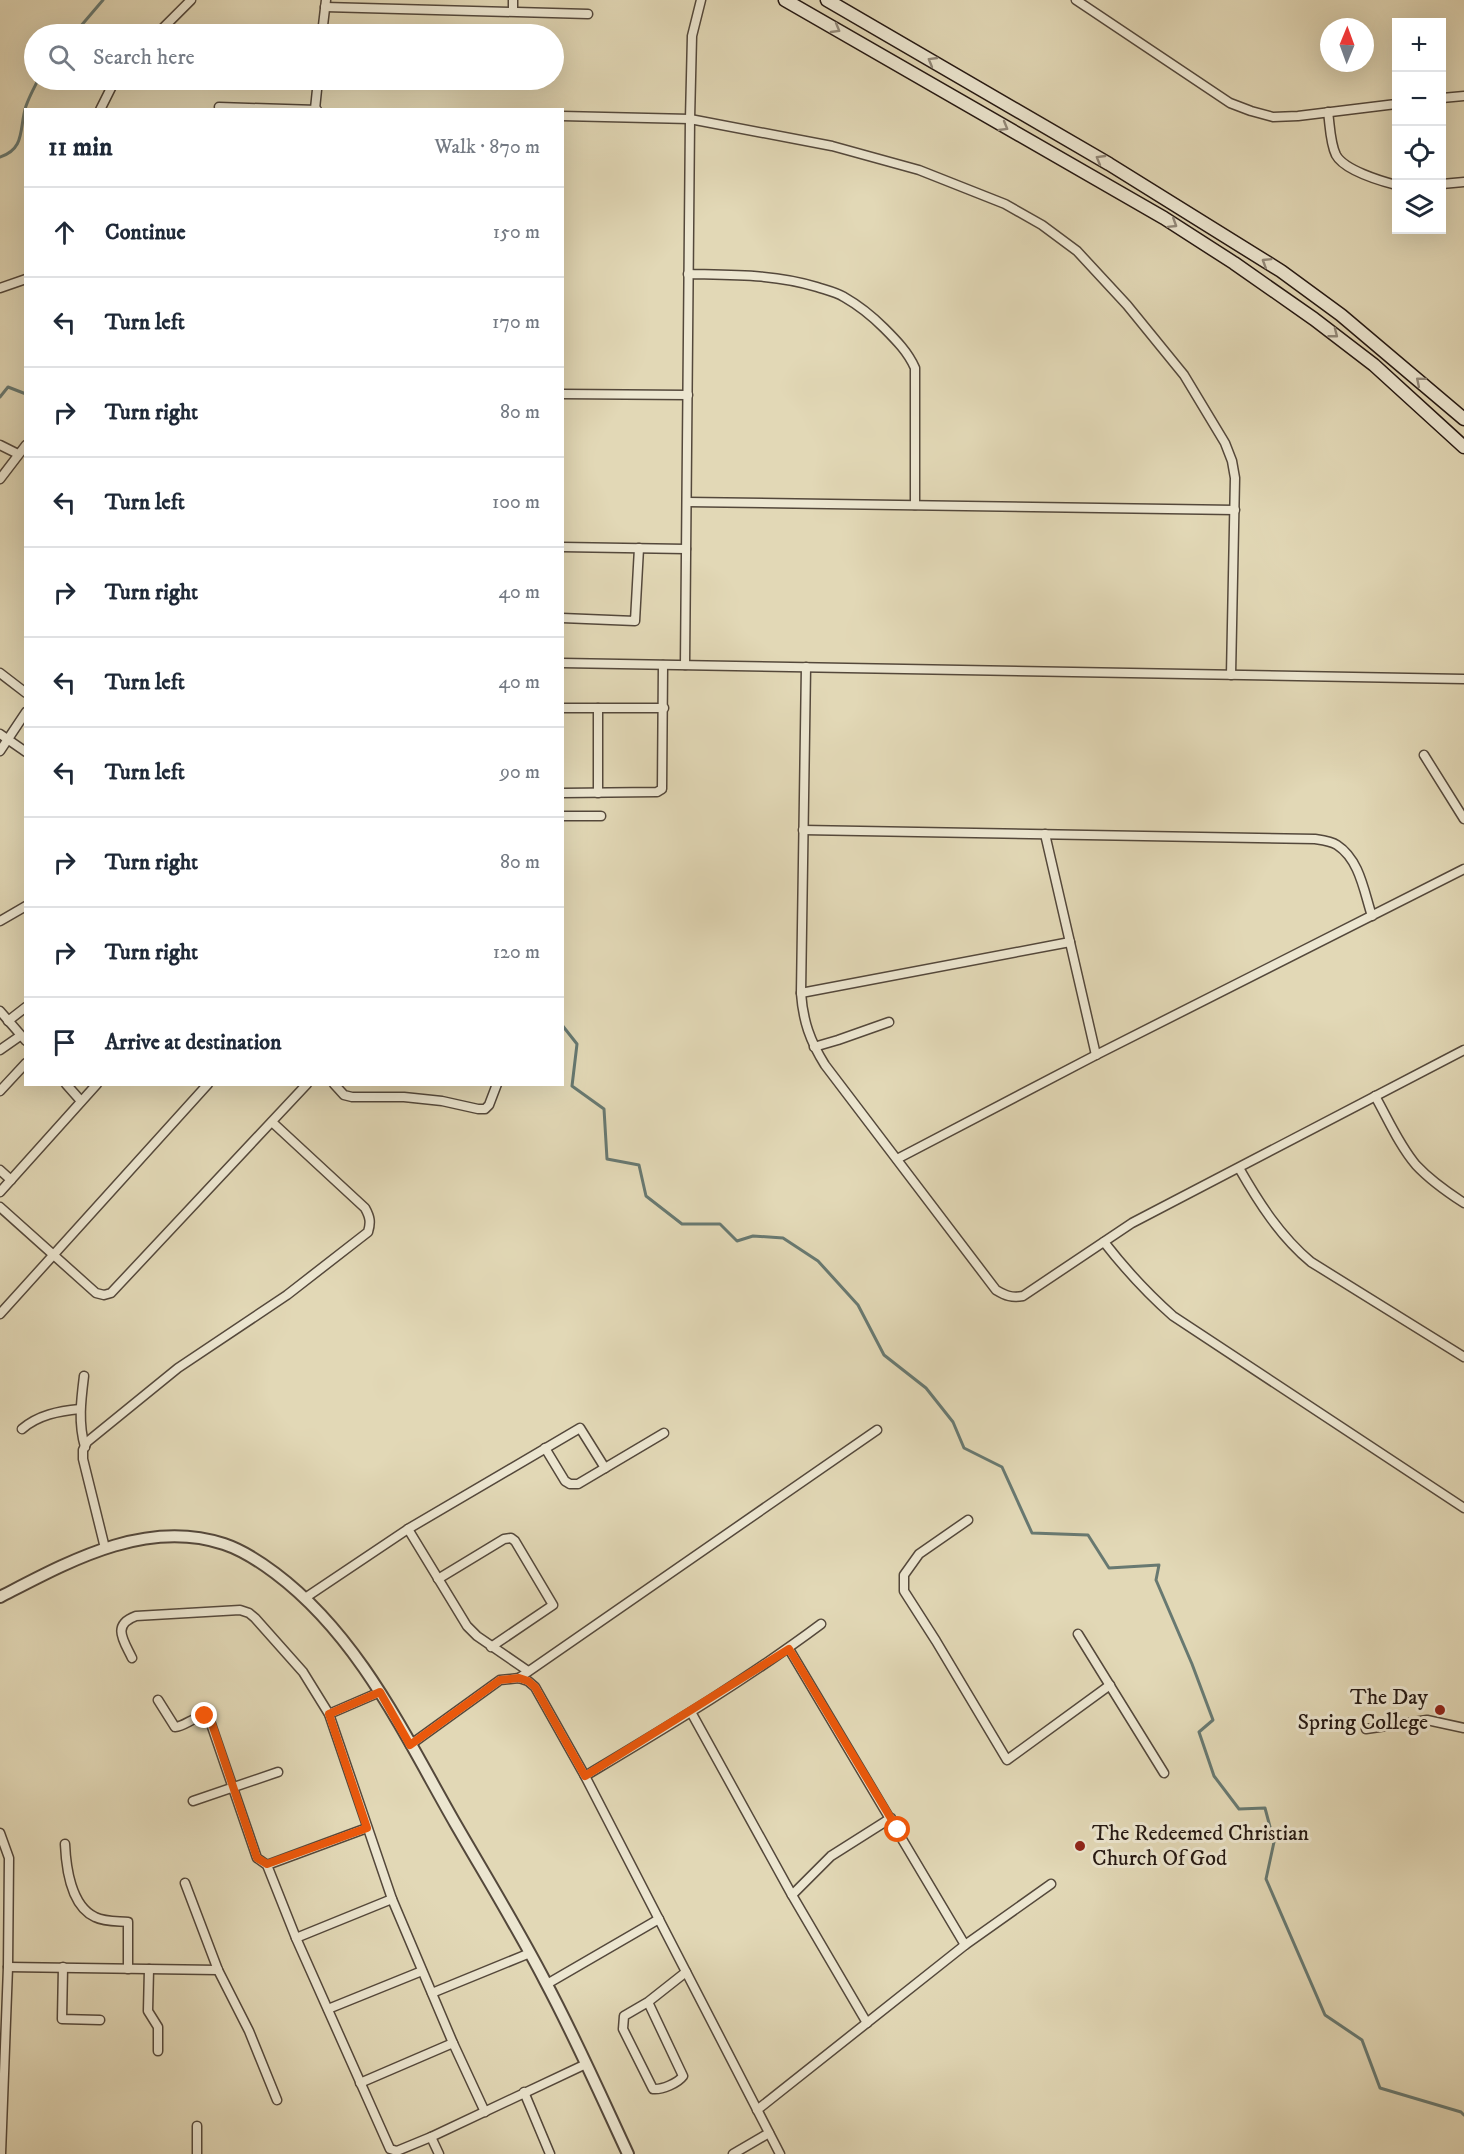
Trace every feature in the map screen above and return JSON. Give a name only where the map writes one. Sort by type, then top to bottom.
[{"type":"main road","points":[[785,0],[1164,218],[1234,262],[1374,365],[1464,447]]},
{"type":"main road","points":[[827,0],[1109,164],[1281,271],[1341,315],[1464,419]]},
{"type":"street","points":[[167,24],[190,0]]},
{"type":"street","points":[[513,0],[513,11]]},
{"type":"street","points":[[1076,0],[1230,103],[1251,111],[1274,117],[1392,104]]},
{"type":"street","points":[[685,665],[692,36],[702,1]]},
{"type":"street","points":[[323,24],[325,3],[588,14]]},
{"type":"street","points":[[101,108],[110,90]]},
{"type":"street","points":[[316,108],[317,90]]},
{"type":"street","points":[[1446,98],[1464,96]]},
{"type":"street","points":[[219,107],[251,108]]},
{"type":"street","points":[[1328,112],[1337,156],[1350,167],[1392,183]]},
{"type":"street","points":[[564,116],[690,119],[832,146],[919,170],[1005,204],[1042,225],[1077,251],[1127,305],[1184,375],[1225,443],[1232,461],[1235,478],[1235,510],[1231,675]]},
{"type":"street","points":[[1446,184],[1464,182]]},
{"type":"street","points":[[688,274],[771,277],[842,295],[857,305],[894,338],[910,357],[915,368],[915,505]]},
{"type":"street","points":[[0,288],[24,280]]},
{"type":"street","points":[[564,394],[688,394]]},
{"type":"street","points":[[0,445],[18,454]]},
{"type":"street","points":[[0,479],[24,447]]},
{"type":"street","points":[[687,502],[1235,510]]},
{"type":"street","points":[[564,547],[686,549]]},
{"type":"street","points":[[564,618],[635,621],[639,548]]},
{"type":"street","points":[[564,663],[1464,679]]},
{"type":"street","points":[[564,793],[657,792],[662,789],[663,665]]},
{"type":"street","points":[[806,667],[801,993],[805,1024],[814,1047],[825,1065],[996,1290],[1004,1295],[1013,1298],[1023,1296],[1104,1242],[1169,1203],[1464,1050]]},
{"type":"street","points":[[0,673],[24,691]]},
{"type":"street","points":[[564,708],[664,708]]},
{"type":"street","points":[[598,708],[598,793]]},
{"type":"street","points":[[0,751],[4,737],[24,714]]},
{"type":"street","points":[[4,737],[24,751]]},
{"type":"street","points":[[1424,755],[1464,819]]},
{"type":"street","points":[[564,816],[601,816]]},
{"type":"street","points":[[803,830],[1315,838],[1336,844],[1356,865],[1372,916]]},
{"type":"street","points":[[1045,834],[1096,1055]]},
{"type":"street","points":[[897,1159],[1096,1055],[1464,869]]},
{"type":"street","points":[[0,921],[24,907]]},
{"type":"street","points":[[801,993],[1070,942]]},
{"type":"street","points":[[8,1021],[24,1009]]},
{"type":"street","points":[[0,1011],[23,1038],[0,1050]]},
{"type":"street","points":[[814,1047],[838,1041],[889,1022]]},
{"type":"street","points":[[0,1091],[24,1065]]},
{"type":"street","points":[[68,1086],[81,1101]]},
{"type":"street","points":[[0,1192],[95,1086]]},
{"type":"street","points":[[0,1314],[206,1086]]},
{"type":"street","points":[[0,1207],[96,1293],[104,1295],[111,1293],[305,1086]]},
{"type":"street","points":[[336,1086],[344,1095],[352,1097],[404,1097],[442,1101],[477,1109],[485,1109],[489,1105],[496,1086]]},
{"type":"street","points":[[1375,1096],[1406,1151],[1417,1165],[1429,1178],[1464,1203]]},
{"type":"street","points":[[105,1548],[83,1459],[87,1442],[178,1368],[287,1295],[368,1232],[371,1224],[365,1208],[272,1122]]},
{"type":"street","points":[[1239,1168],[1267,1213],[1297,1250],[1311,1262],[1464,1357]]},
{"type":"street","points":[[0,1170],[11,1180]]},
{"type":"street","points":[[1104,1242],[1135,1280],[1173,1316],[1464,1509]]},
{"type":"street","points":[[84,1376],[80,1430],[85,1447]]},
{"type":"street","points":[[22,1429],[30,1421],[80,1409]]},
{"type":"street","points":[[305,1598],[408,1529],[580,1428],[605,1468]]},
{"type":"street","points":[[519,1678],[877,1430]]},
{"type":"street","points":[[545,1448],[565,1480],[570,1484],[578,1484],[664,1433]]},
{"type":"street","points":[[968,1520],[919,1554],[903,1575],[904,1591],[1007,1760],[1110,1684]]},
{"type":"street","points":[[408,1529],[467,1626],[477,1636],[528,1671]]},
{"type":"street","points":[[0,1597],[83,1556],[105,1548],[146,1539],[174,1537],[198,1538],[243,1552],[265,1566],[305,1598],[347,1646],[380,1692],[547,1984],[628,2154]]},
{"type":"street","points":[[438,1579],[504,1539],[512,1538],[515,1541],[553,1605],[492,1647]]},
{"type":"street","points":[[132,1658],[121,1634],[122,1626],[127,1620],[136,1616],[240,1610],[255,1618],[303,1672],[329,1714],[392,1899],[484,2112]]},
{"type":"street","points":[[585,1776],[789,1649],[821,1624]]},
{"type":"street","points":[[1078,1634],[1164,1773]]},
{"type":"street","points":[[789,1649],[965,1945]]},
{"type":"street","points":[[410,1745],[500,1680],[519,1678],[535,1687],[585,1776],[780,2154]]},
{"type":"street","points":[[329,1714],[380,1692]]},
{"type":"street","points":[[158,1700],[175,1727],[199,1717],[209,1718],[257,1858],[267,1864],[296,1938],[390,2149],[397,2151],[431,2137],[586,2064]]},
{"type":"street","points":[[691,1712],[792,1895],[867,2024]]},
{"type":"street","points":[[1366,1729],[1427,1720],[1464,1728]]},
{"type":"street","points":[[193,1801],[278,1772]]},
{"type":"street","points":[[792,1895],[831,1856],[891,1818]]},
{"type":"street","points":[[267,1864],[367,1828]]},
{"type":"street","points":[[0,1833],[5,1858],[8,1966],[0,2126],[1,2154]]},
{"type":"street","points":[[65,1844],[67,1875],[83,1907],[94,1917],[128,1922],[128,1969]]},
{"type":"street","points":[[185,1883],[218,1971],[249,2031],[277,2100]]},
{"type":"street","points":[[757,2110],[965,1945],[1051,1884]]},
{"type":"street","points":[[296,1938],[392,1899]]},
{"type":"street","points":[[547,1984],[659,1919]]},
{"type":"street","points":[[432,1993],[530,1953]]},
{"type":"street","points":[[8,1966],[218,1971]]},
{"type":"street","points":[[63,1968],[62,2019],[100,2020]]},
{"type":"street","points":[[149,1969],[148,2011],[158,2027],[158,2051]]},
{"type":"street","points":[[328,2010],[422,1971]]},
{"type":"street","points":[[648,2002],[683,2076],[680,2080],[659,2090],[653,2089],[623,2029],[624,2016],[648,2002],[686,1972]]},
{"type":"street","points":[[360,2084],[453,2043]]},
{"type":"street","points":[[525,2092],[550,2154]]},
{"type":"street","points":[[197,2126],[197,2154]]},
{"type":"street","points":[[734,2154],[769,2133]]},
{"type":"street","points":[[431,2137],[439,2154]]},
{"type":"waterway","points":[[83,24],[103,0]]},
{"type":"waterway","points":[[26,108],[33,90]]},
{"type":"waterway","points":[[0,157],[14,149],[18,143],[24,114]]},
{"type":"waterway","points":[[0,397],[8,387],[24,393]]},
{"type":"waterway","points":[[564,1028],[577,1044],[572,1086],[604,1109],[607,1159],[639,1165],[646,1196],[682,1224],[720,1224],[737,1241],[753,1236],[783,1238],[818,1261],[858,1305],[884,1355],[926,1388],[953,1422],[964,1448],[1002,1467],[1032,1533],[1088,1535],[1109,1568],[1159,1565],[1156,1580],[1213,1720],[1199,1732],[1214,1776],[1239,1809],[1265,1808],[1274,1842],[1266,1879],[1325,2015],[1362,2040],[1380,2088],[1461,2112],[1464,2115]]},
{"type":"place","name":"The Day Spring College","points":[[1440,1710]]},
{"type":"place","name":"The Redeemed Christian Church Of God","points":[[1080,1846]]},
{"type":"route","points":[[205,1716],[212,1724],[257,1858],[267,1864],[367,1828],[329,1714],[380,1692],[410,1745],[500,1680],[519,1678],[528,1681],[535,1687],[585,1776],[789,1649],[898,1830]]}]
